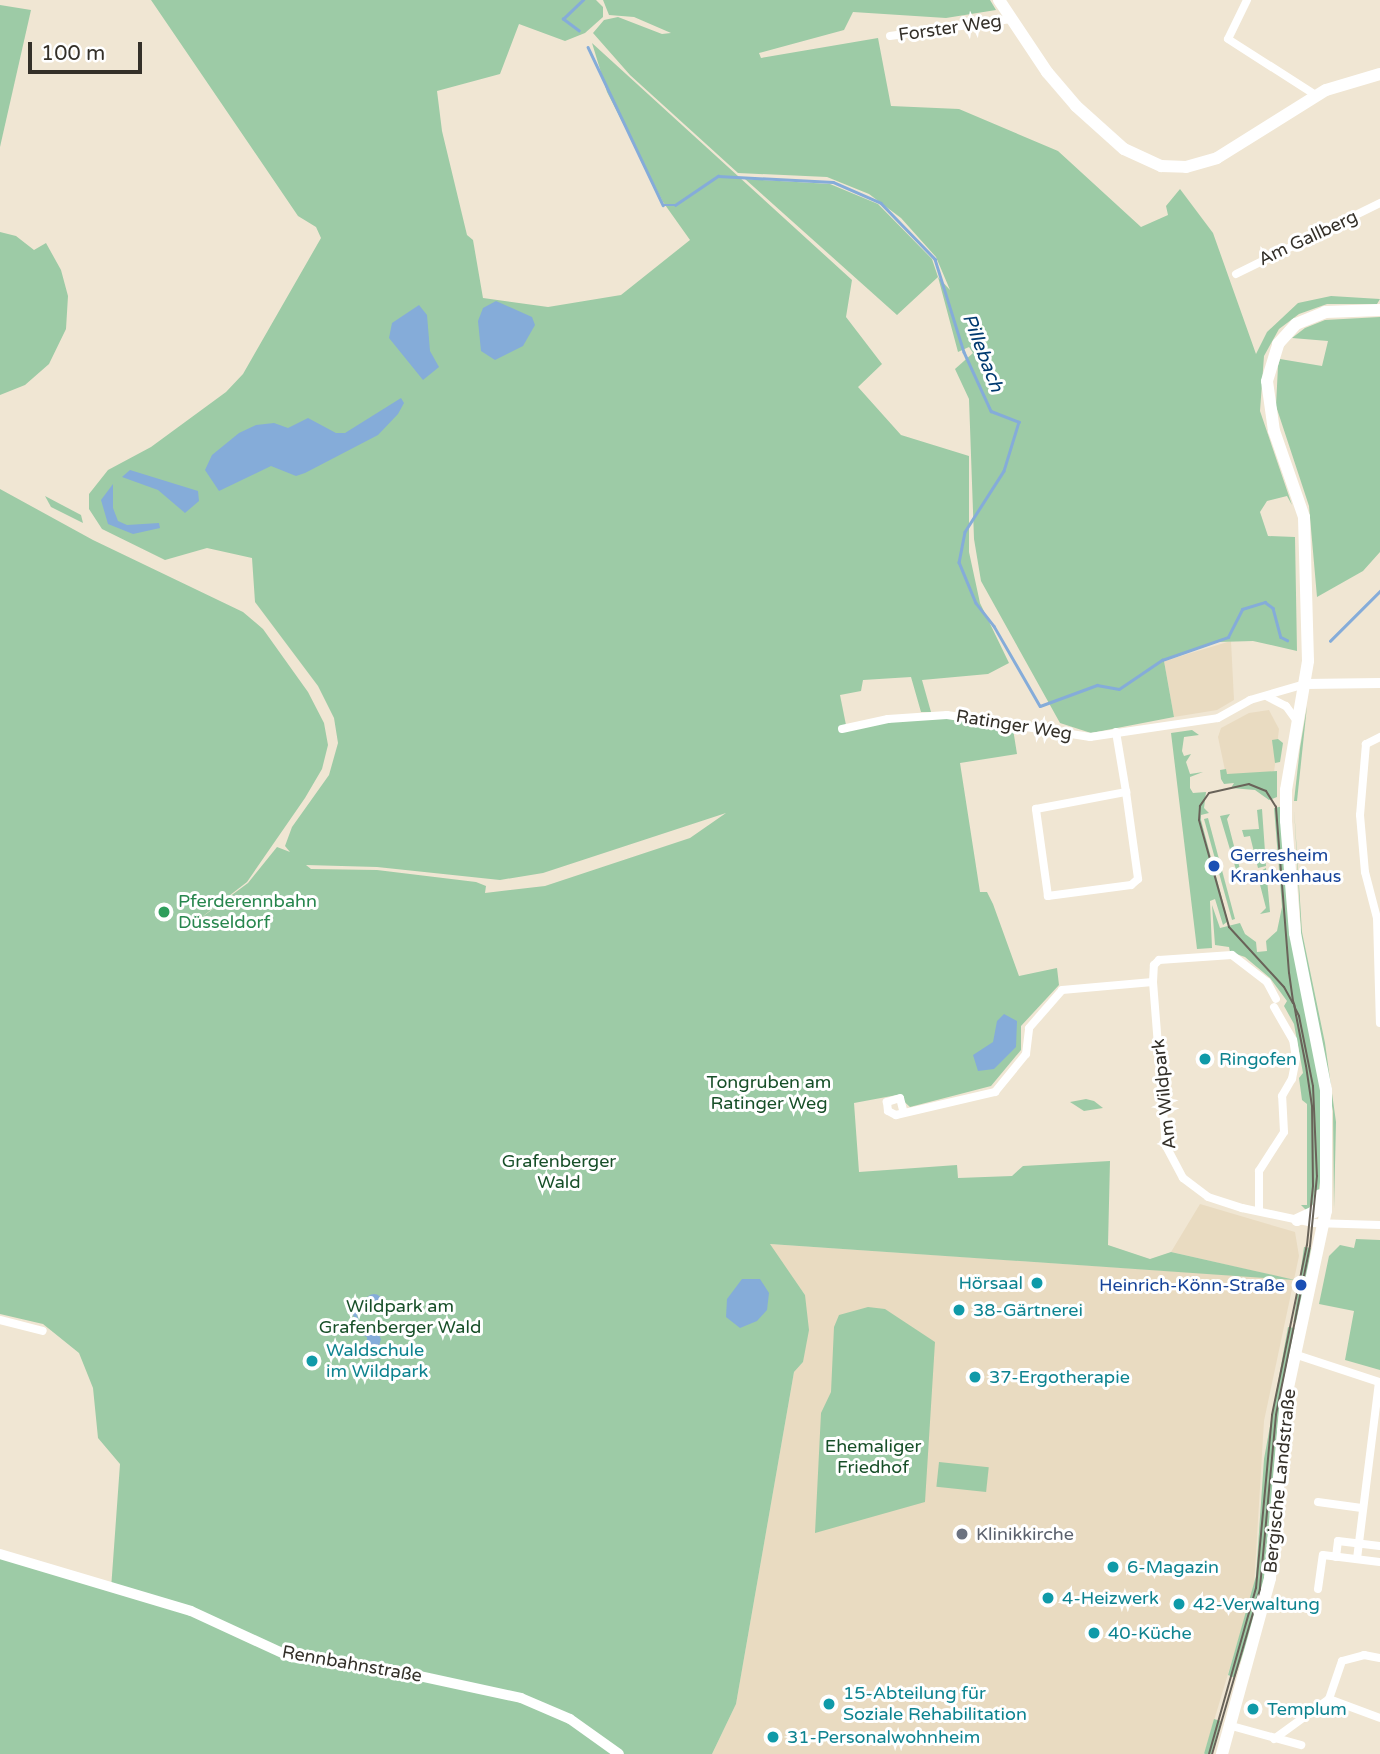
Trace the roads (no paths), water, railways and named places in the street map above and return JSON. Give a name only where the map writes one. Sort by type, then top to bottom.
[{"type":"main road","points":[[999,0],[1051,78],[1102,131],[1131,154],[1161,166],[1185,167],[1217,158],[1317,96],[1345,82],[1380,74]]},
{"type":"main road","name":"Bergische Landstraße","points":[[1222,1754],[1270,1578],[1281,1429],[1325,1224],[1327,1172],[1326,1090],[1295,933],[1290,860],[1290,776],[1305,684],[1309,633],[1304,517],[1269,413],[1269,365],[1282,338],[1306,318],[1333,311],[1380,310]]},
{"type":"main road","points":[[1305,684],[1380,683]]},
{"type":"main road","points":[[1297,1220],[1318,1210],[1327,1172]]},
{"type":"street","points":[[1247,0],[1228,38],[1317,96]]},
{"type":"street","name":"Forster Weg","points":[[890,36],[1011,19]]},
{"type":"street","name":"Am Gallberg","points":[[1236,274],[1380,202]]},
{"type":"street","name":"Ratinger Weg","points":[[842,729],[898,718],[947,715],[1090,737],[1218,718],[1265,696],[1305,684]]},
{"type":"street","points":[[1265,696],[1286,705],[1298,723]]},
{"type":"street","points":[[1116,732],[1126,792],[1136,881],[1054,898],[1048,896],[1036,809],[1126,792]]},
{"type":"street","points":[[1380,737],[1366,744],[1360,815],[1365,872],[1377,918],[1380,1023]]},
{"type":"street","points":[[903,1110],[995,1092],[1026,1054],[1029,1028],[1062,990],[1153,982],[1154,965],[1159,960],[1230,955],[1267,982],[1293,1040],[1296,1058],[1282,1096],[1284,1132],[1259,1171],[1259,1211]]},
{"type":"street","name":"Am Wildpark","points":[[1153,982],[1170,1158],[1201,1193],[1259,1211],[1325,1224]]},
{"type":"street","points":[[1325,1224],[1380,1225]]},
{"type":"street","points":[[0,1320],[43,1331]]},
{"type":"street","points":[[1297,1355],[1379,1382],[1357,1559]]},
{"type":"street","points":[[1318,1502],[1362,1508]]},
{"type":"street","points":[[1336,1557],[1338,1541],[1380,1546]]},
{"type":"street","name":"Rennbahnstraße","points":[[0,1554],[191,1611],[291,1657],[383,1668],[521,1698],[570,1719],[619,1754]]},
{"type":"street","points":[[1318,1589],[1323,1555],[1380,1562]]},
{"type":"street","points":[[1274,1739],[1329,1699],[1342,1661],[1364,1655],[1380,1658]]},
{"type":"street","points":[[1329,1699],[1380,1718]]},
{"type":"street","points":[[1228,1725],[1301,1745]]},
{"type":"water","points":[[496,301],[532,317],[535,325],[523,346],[495,360],[481,351],[478,321],[483,308]]},
{"type":"water","points":[[419,305],[427,315],[430,351],[439,367],[423,380],[389,338],[392,323]]},
{"type":"water","points":[[401,398],[404,403],[398,414],[378,435],[305,473],[296,476],[271,466],[219,491],[205,470],[212,455],[239,433],[256,425],[274,423],[288,428],[308,418],[336,433],[345,433]]},
{"type":"water","points":[[130,470],[198,491],[199,501],[185,513],[158,490],[122,477]]},
{"type":"water","points":[[113,484],[113,508],[118,521],[127,525],[159,523],[160,528],[133,534],[108,524],[101,500]]},
{"type":"water","points":[[1004,1014],[1017,1021],[1016,1047],[994,1069],[978,1071],[973,1055],[993,1042],[997,1021]]},
{"type":"water","points":[[742,1279],[760,1279],[769,1293],[767,1310],[757,1321],[740,1328],[726,1317],[727,1299]]},
{"type":"water","points":[[374,1294],[380,1296],[380,1308],[374,1310],[368,1308],[366,1302],[368,1296]]},
{"type":"water","points":[[360,1325],[374,1327],[381,1339],[379,1346],[367,1345],[367,1337],[357,1333]]},
{"type":"waterway","name":"Pillebach","points":[[579,31],[563,19],[583,0]]},
{"type":"waterway","name":"Pillebach","points":[[588,47],[663,205],[675,205],[718,176],[833,182],[881,203],[935,259],[964,352],[991,411],[1019,422],[1004,471],[965,532],[959,562],[976,603],[994,626],[1040,706],[1097,685],[1119,689],[1162,660],[1228,637],[1242,609],[1265,602],[1273,608],[1281,637],[1287,640]]},
{"type":"waterway","name":"Pillebach","points":[[1330,641],[1380,591]]},
{"type":"waterway","points":[[359,1325],[354,1314],[367,1305]]},
{"type":"tram line","points":[[1209,1754],[1256,1588],[1272,1415],[1307,1245],[1313,1186],[1312,1106],[1306,1066],[1294,1004],[1293,1001],[1289,973],[1276,807],[1266,791],[1249,784],[1209,793],[1200,806],[1199,820],[1229,927],[1284,987],[1294,1004],[1299,1016],[1313,1086],[1317,1176],[1310,1246],[1276,1415],[1260,1589],[1212,1754]]},
{"type":"place","name":"Gerresheim Krankenhaus","points":[[1214,866]]},
{"type":"place","name":"Pferderennbahn Düsseldorf","points":[[164,912]]},
{"type":"place","name":"Ringofen","points":[[1205,1059]]},
{"type":"place","name":"Hörsaal","points":[[1037,1283]]},
{"type":"place","name":"Heinrich-Könn-Straße","points":[[1301,1285]]},
{"type":"place","name":"38-Gärtnerei","points":[[959,1310]]},
{"type":"place","name":"Waldschule im Wildpark","points":[[312,1361]]},
{"type":"place","name":"37-Ergotherapie","points":[[975,1377]]},
{"type":"place","name":"Klinikkirche","points":[[962,1534]]},
{"type":"place","name":"6-Magazin","points":[[1113,1567]]},
{"type":"place","name":"4-Heizwerk","points":[[1048,1598]]},
{"type":"place","name":"42-Verwaltung","points":[[1179,1604]]},
{"type":"place","name":"40-Küche","points":[[1094,1633]]},
{"type":"place","name":"15-Abteilung für Soziale Rehabilitation","points":[[829,1704]]},
{"type":"place","name":"Templum","points":[[1253,1709]]},
{"type":"place","name":"31-Personalwohnheim","points":[[773,1737]]},
{"type":"park label","name":"Tongruben am Ratinger Weg","points":[[769,1093]]},
{"type":"park label","name":"Grafenberger Wald","points":[[559,1172]]},
{"type":"park label","name":"Wildpark am Grafenberger Wald","points":[[400,1317]]},
{"type":"park label","name":"Ehemaliger Friedhof","points":[[873,1457]]}]
